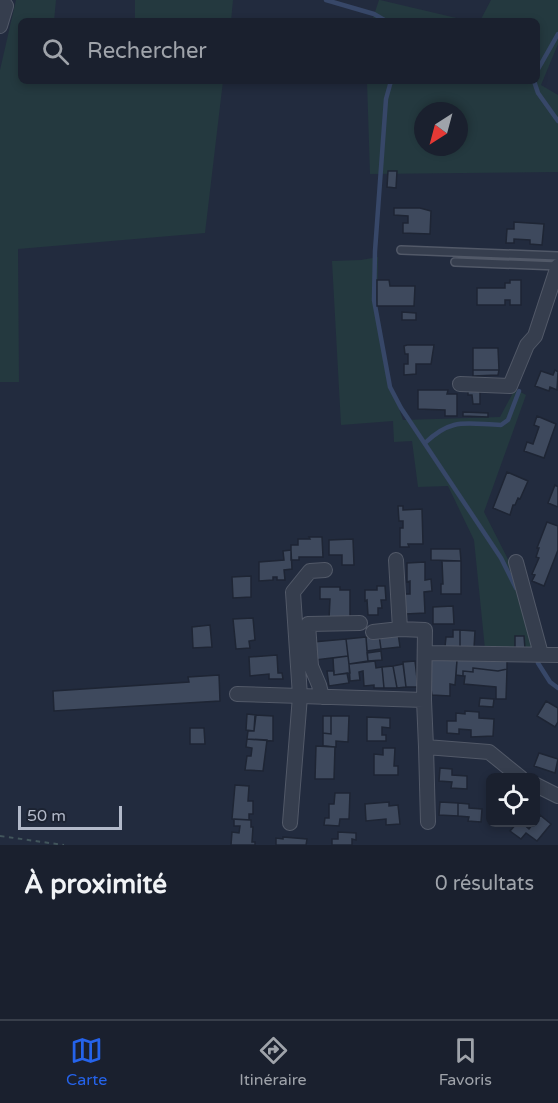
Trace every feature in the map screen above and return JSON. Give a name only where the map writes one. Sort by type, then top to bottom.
[{"type":"street","points":[[0,26],[6,6],[2,0]]},
{"type":"street","points":[[460,384],[510,386],[527,345],[535,336],[558,266]]},
{"type":"street","points":[[396,560],[400,629]]},
{"type":"street","points":[[516,562],[541,654]]},
{"type":"street","points":[[290,823],[300,696],[293,592],[310,571],[325,570]]},
{"type":"street","points":[[322,697],[311,666],[308,624],[360,623]]},
{"type":"street","points":[[373,632],[400,629],[425,630],[424,700],[428,822]]},
{"type":"street","points":[[426,653],[558,655]]},
{"type":"street","points":[[237,694],[424,700]]},
{"type":"street","points":[[426,747],[489,752],[516,773]]},
{"type":"street","points":[[540,787],[558,796]]},
{"type":"lane","points":[[401,250],[558,256]]},
{"type":"lane","points":[[455,262],[558,266]]},
{"type":"path","points":[[0,836],[64,845]]},
{"type":"green space","points":[[16,0],[56,0],[54,18],[18,18],[18,84],[223,84],[205,233],[18,249],[19,382],[0,382],[0,70]]},
{"type":"green space","points":[[135,0],[233,0],[231,18],[135,18]]},
{"type":"green space","points":[[380,0],[456,18],[373,18]]},
{"type":"green space","points":[[491,0],[558,0],[558,44],[541,85],[558,95],[558,172],[370,174],[367,84],[540,84],[540,18],[482,18]]},
{"type":"green space","points":[[378,257],[377,306],[391,386],[403,420],[500,417],[515,389],[526,395],[484,512],[517,577],[537,650],[485,649],[474,540],[448,486],[418,487],[412,441],[394,442],[393,421],[341,425],[332,261]]},
{"type":"building","points":[[388,171],[397,171],[396,188],[387,187]]},
{"type":"building","points":[[394,208],[420,208],[431,211],[430,234],[403,233],[403,223],[408,223],[408,216],[394,215]]},
{"type":"building","points":[[514,222],[544,224],[542,245],[530,244],[530,240],[514,239],[514,243],[506,243],[507,229],[514,229]]},
{"type":"building","points":[[377,280],[389,280],[390,286],[415,286],[414,306],[377,306]]},
{"type":"building","points":[[510,280],[521,280],[521,305],[510,305],[510,300],[505,300],[505,305],[477,305],[477,288],[505,288],[505,283],[510,283]]},
{"type":"building","points":[[402,312],[416,313],[416,320],[402,320]]},
{"type":"building","points":[[434,345],[431,364],[416,364],[416,374],[404,375],[404,364],[408,364],[408,354],[405,354],[404,346]]},
{"type":"building","points":[[473,348],[498,348],[499,370],[473,370]]},
{"type":"building","points":[[473,370],[499,370],[498,375],[473,376]]},
{"type":"building","points":[[555,370],[558,372],[557,390],[550,387],[549,391],[535,386],[541,371],[553,375]]},
{"type":"building","points":[[468,386],[480,386],[480,404],[473,404],[472,395],[468,395]]},
{"type":"building","points":[[418,390],[448,390],[447,394],[457,394],[457,416],[445,416],[445,410],[418,409]]},
{"type":"building","points":[[463,412],[488,413],[488,417],[463,416]]},
{"type":"building","points":[[537,416],[556,424],[544,458],[524,451],[527,442],[533,444],[539,427],[534,425]]},
{"type":"building","points":[[507,472],[528,481],[520,499],[518,498],[513,505],[510,515],[493,508]]},
{"type":"building","points":[[555,485],[558,487],[558,507],[548,503]]},
{"type":"building","points":[[398,506],[403,506],[403,510],[422,509],[423,544],[408,544],[409,547],[400,547],[400,528],[403,528],[403,521],[399,521]]},
{"type":"building","points":[[547,522],[558,526],[558,550],[544,586],[532,581],[535,575],[532,574],[539,558],[536,557],[539,548],[537,548]]},
{"type":"building","points":[[309,537],[322,537],[323,557],[299,557],[299,560],[291,560],[291,545],[298,545],[298,539],[310,539]]},
{"type":"building","points":[[353,539],[354,565],[342,565],[342,555],[329,555],[329,540]]},
{"type":"building","points":[[431,549],[460,549],[461,561],[431,560]]},
{"type":"building","points":[[291,550],[292,569],[284,570],[285,580],[277,580],[277,577],[273,577],[273,580],[259,581],[259,562],[284,560],[283,551]]},
{"type":"building","points":[[442,561],[461,561],[461,594],[441,594]]},
{"type":"building","points":[[425,562],[425,580],[431,579],[432,591],[424,592],[425,613],[405,614],[405,594],[410,594],[410,581],[407,582],[407,563]]},
{"type":"building","points":[[251,576],[251,597],[233,598],[232,577]]},
{"type":"building","points":[[377,586],[385,586],[386,600],[381,600],[382,608],[378,608],[378,615],[368,615],[365,590],[377,590]]},
{"type":"building","points":[[320,587],[340,587],[340,590],[350,590],[350,620],[329,619],[330,599],[320,599]]},
{"type":"building","points":[[453,606],[454,624],[433,624],[433,607]]},
{"type":"building","points":[[253,618],[255,640],[249,641],[250,648],[236,649],[233,619]]},
{"type":"building","points":[[210,625],[212,647],[193,648],[192,627]]},
{"type":"building","points":[[453,630],[460,630],[460,647],[445,647],[446,637],[453,637]]},
{"type":"building","points":[[460,630],[475,631],[474,648],[460,648]]},
{"type":"building","points":[[398,633],[400,647],[381,649],[379,635]]},
{"type":"building","points":[[379,635],[381,649],[367,651],[366,637]]},
{"type":"building","points":[[515,636],[524,636],[525,649],[515,649]]},
{"type":"building","points":[[366,637],[368,661],[349,664],[346,639]]},
{"type":"building","points":[[346,639],[348,656],[315,660],[313,642]]},
{"type":"building","points":[[381,651],[382,660],[368,661],[367,653]]},
{"type":"building","points":[[277,655],[278,673],[282,673],[283,679],[269,679],[269,674],[250,676],[249,657]]},
{"type":"building","points":[[348,656],[350,673],[334,675],[333,658]]},
{"type":"building","points":[[464,658],[507,661],[507,669],[498,671],[473,668],[473,672],[463,671],[463,676],[456,675],[457,660]]},
{"type":"building","points":[[430,659],[457,660],[455,685],[450,684],[450,696],[432,695]]},
{"type":"building","points":[[375,661],[376,668],[382,667],[384,688],[374,688],[374,685],[364,686],[363,671],[359,672],[360,680],[350,681],[349,664]]},
{"type":"building","points":[[415,661],[418,687],[406,687],[403,662]]},
{"type":"building","points":[[403,664],[406,687],[397,688],[393,666]]},
{"type":"building","points":[[393,666],[397,688],[384,688],[382,667]]},
{"type":"building","points":[[473,668],[498,671],[507,669],[506,699],[496,699],[496,687],[464,684],[463,671],[473,672]]},
{"type":"building","points":[[327,671],[334,671],[334,675],[347,673],[349,683],[329,686]]},
{"type":"building","points":[[219,675],[220,701],[54,711],[53,691],[189,682],[188,677]]},
{"type":"building","points":[[480,698],[494,699],[493,707],[479,706]]},
{"type":"building","points":[[546,701],[558,708],[558,722],[555,727],[537,716]]},
{"type":"building","points":[[465,711],[479,712],[479,718],[494,719],[493,736],[471,737],[471,730],[459,729],[459,734],[447,733],[447,721],[456,721],[456,713],[465,714]]},
{"type":"building","points":[[247,714],[256,715],[254,731],[246,730]]},
{"type":"building","points":[[255,715],[273,716],[273,741],[247,739],[248,731],[254,731]]},
{"type":"building","points":[[323,716],[331,716],[331,734],[323,733]]},
{"type":"building","points":[[331,716],[349,716],[348,742],[336,741],[336,747],[323,746],[323,733],[331,734]]},
{"type":"building","points":[[367,717],[390,718],[390,728],[382,727],[382,735],[386,735],[386,741],[367,741]]},
{"type":"building","points":[[190,728],[204,728],[205,744],[190,744]]},
{"type":"building","points":[[247,739],[267,740],[263,771],[245,770],[247,756],[251,756],[252,748],[246,747]]},
{"type":"building","points":[[316,746],[335,747],[334,779],[315,779]]},
{"type":"building","points":[[383,748],[395,748],[394,766],[398,766],[398,775],[374,775],[374,754],[383,755]]},
{"type":"building","points":[[539,753],[558,759],[555,773],[534,766]]},
{"type":"building","points":[[440,768],[452,769],[452,775],[467,776],[467,789],[451,788],[452,782],[439,781]]},
{"type":"building","points":[[235,785],[249,786],[248,801],[253,801],[253,814],[249,814],[249,820],[232,819]]},
{"type":"building","points":[[335,793],[350,793],[349,819],[340,819],[339,826],[324,825],[325,818],[329,818],[329,804],[334,804]]},
{"type":"building","points":[[389,802],[389,806],[398,805],[400,824],[386,825],[386,819],[366,821],[365,804]]},
{"type":"building","points":[[440,802],[458,803],[458,816],[439,815]]},
{"type":"building","points":[[458,803],[469,804],[469,808],[482,809],[481,822],[468,821],[469,817],[458,816]]},
{"type":"building","points":[[540,815],[551,824],[537,841],[526,833],[521,839],[510,831],[514,827],[529,829],[540,827]]},
{"type":"building","points":[[234,819],[251,820],[252,842],[255,842],[255,845],[231,845],[232,832],[239,833],[240,826],[234,826]]},
{"type":"building","points":[[338,832],[356,833],[356,840],[352,839],[352,845],[332,845],[332,839],[338,839]]},
{"type":"building","points":[[283,837],[307,839],[306,845],[276,845],[276,838],[283,839]]},
{"type":"waterway","points":[[326,0],[381,18]]},
{"type":"waterway","points":[[540,66],[558,34]]},
{"type":"waterway","points":[[390,84],[386,99],[375,251],[374,300],[390,387],[401,408],[501,558],[516,588]]},
{"type":"waterway","points":[[535,84],[538,93],[558,121]]},
{"type":"waterway","points":[[425,443],[443,429],[460,424],[501,425],[508,420],[519,391]]},
{"type":"waterway","points":[[538,663],[550,682],[558,688]]}]
